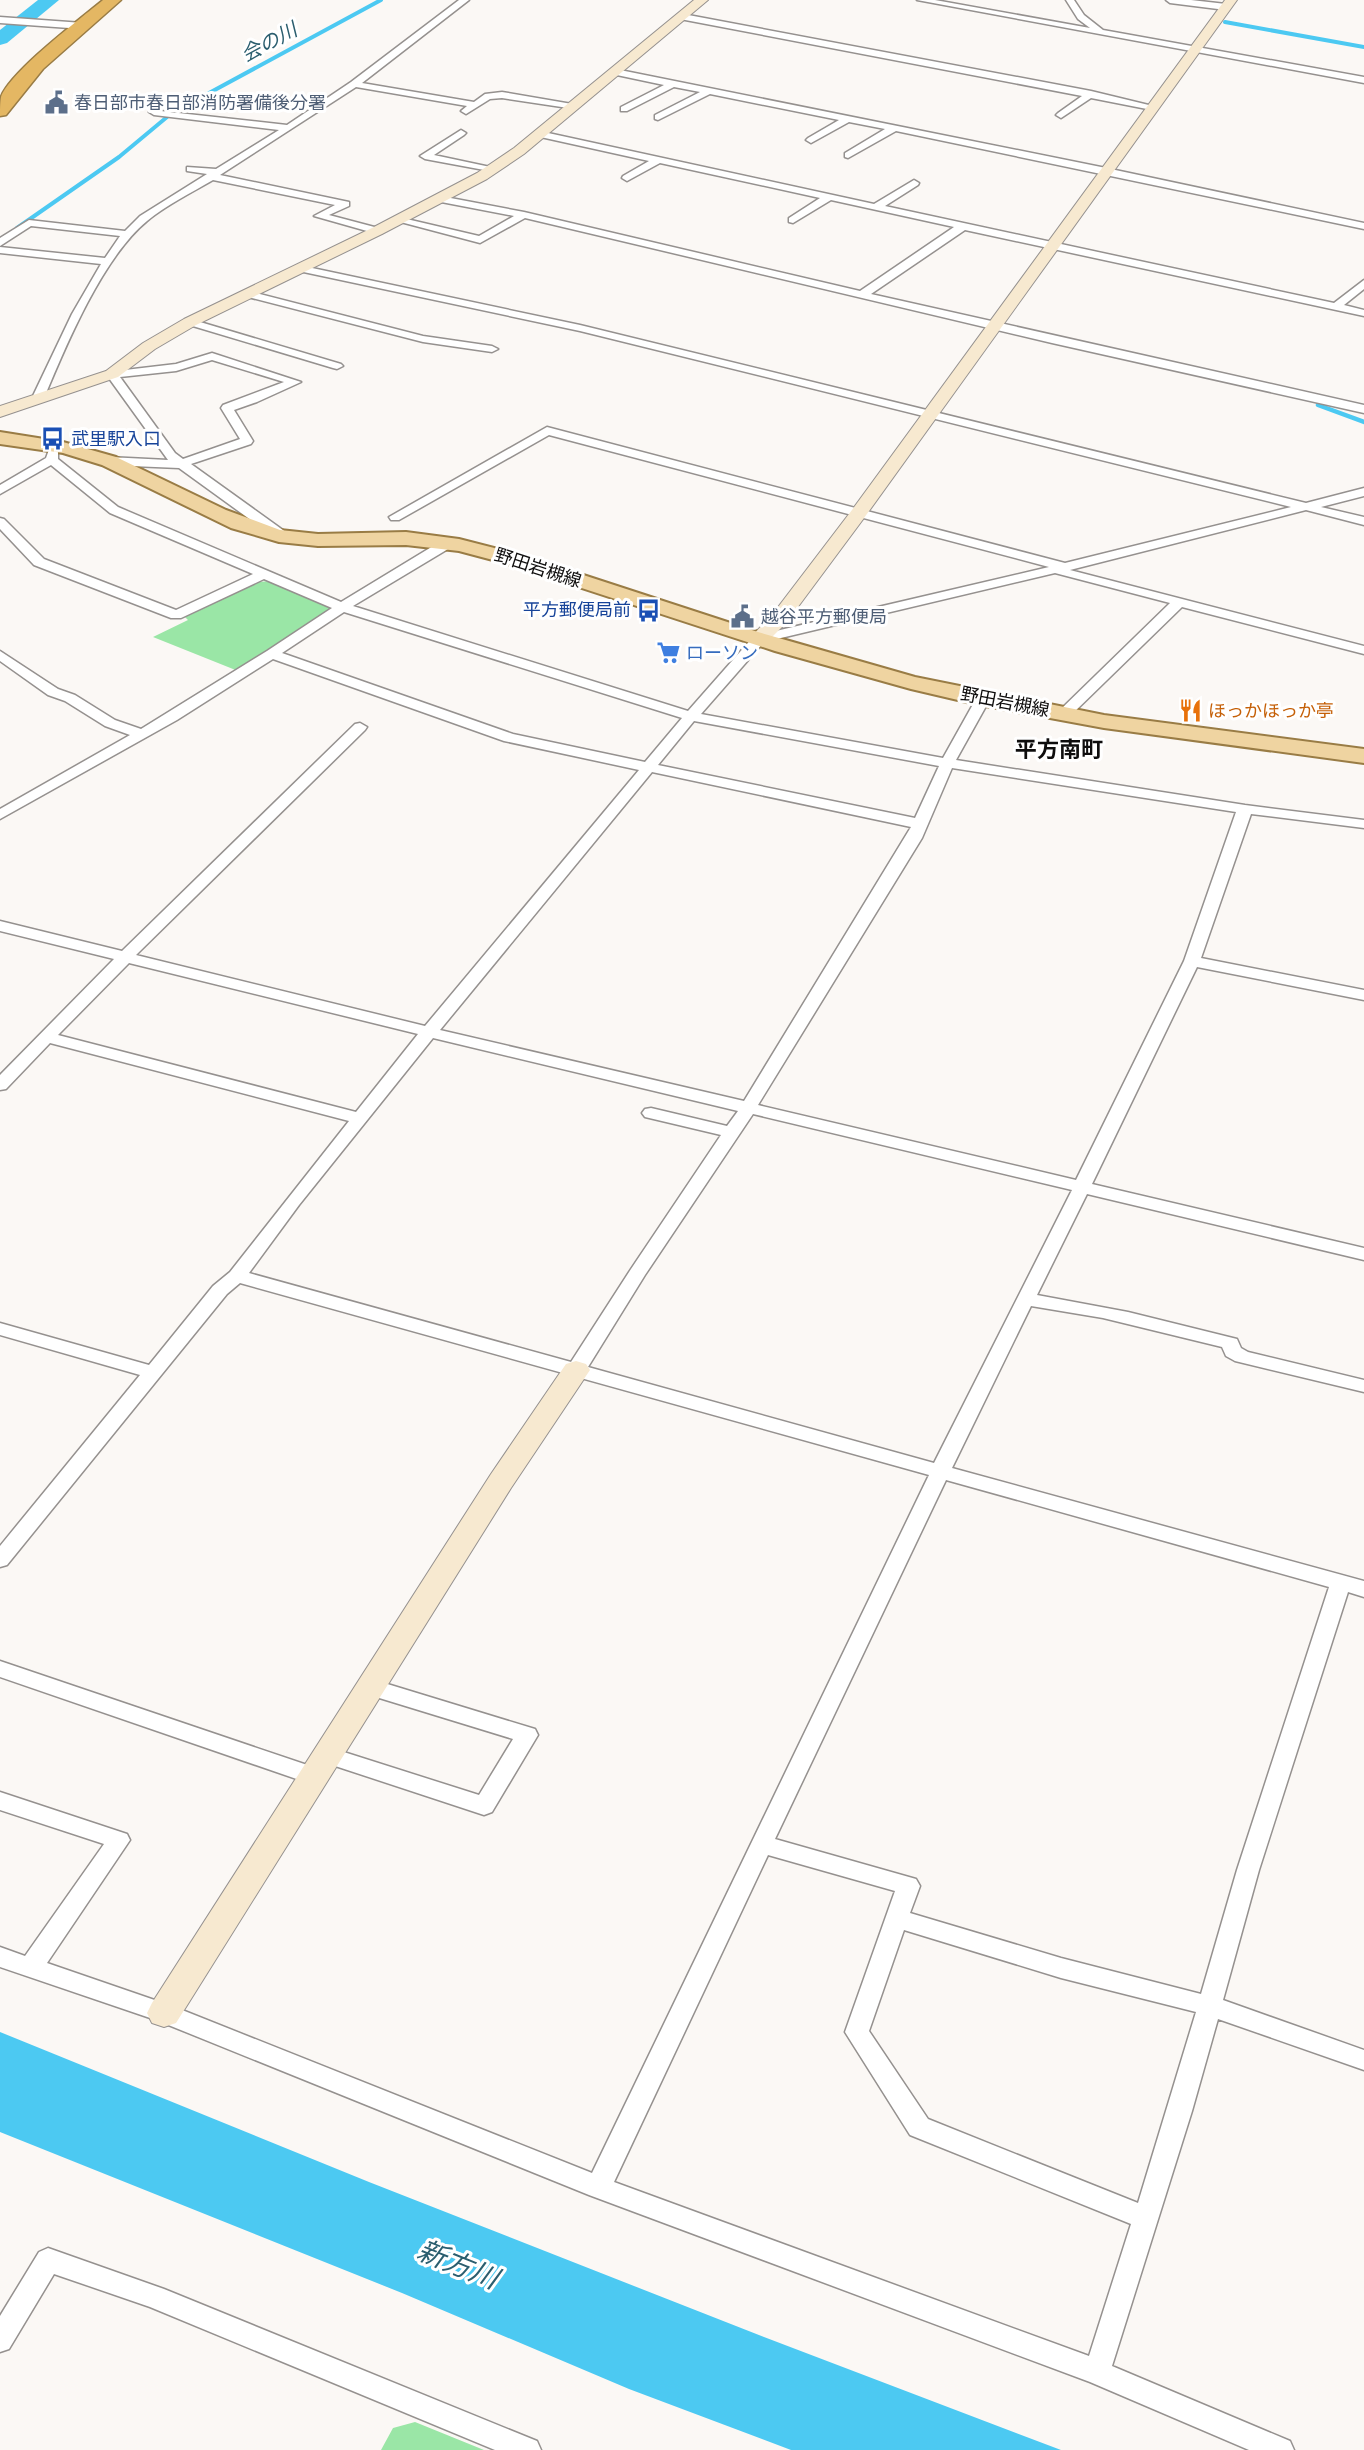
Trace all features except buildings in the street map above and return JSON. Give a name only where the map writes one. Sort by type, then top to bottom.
[{"type":"highway","points":[[0,111],[30,71],[114,0]]},
{"type":"main road","name":"野田岩槻線","points":[[0,438],[54,453],[108,461],[124,466],[229,520],[282,536],[332,541],[384,538],[448,543],[485,551],[851,667],[983,699],[1191,735],[1364,756]]},
{"type":"street","points":[[38,398],[51,367],[106,261],[126,234],[144,218],[354,84],[465,0]]},
{"type":"street","points":[[112,374],[149,346],[190,322],[378,231],[491,170],[539,134],[702,0]]},
{"type":"street","points":[[921,0],[1364,80]]},
{"type":"street","points":[[1070,0],[1081,17],[1103,33]]},
{"type":"street","points":[[1170,0],[1229,4]]},
{"type":"street","points":[[0,1560],[220,1290],[237,1276],[293,1201],[429,1032],[691,716],[759,639],[779,620],[1229,4]]},
{"type":"street","points":[[684,17],[1152,107]]},
{"type":"street","points":[[0,20],[83,26]]},
{"type":"street","points":[[615,72],[1106,171],[1364,226]]},
{"type":"street","points":[[354,84],[477,105]]},
{"type":"street","points":[[624,109],[672,84]]},
{"type":"street","points":[[658,117],[709,91]]},
{"type":"street","points":[[1061,115],[1091,94]]},
{"type":"street","points":[[464,112],[488,96],[502,95],[572,107]]},
{"type":"street","points":[[156,112],[288,128]]},
{"type":"street","points":[[811,140],[848,119]]},
{"type":"street","points":[[848,155],[893,129]]},
{"type":"street","points":[[461,133],[425,156],[491,170]]},
{"type":"street","points":[[539,134],[1364,313]]},
{"type":"street","points":[[627,178],[660,159]]},
{"type":"street","points":[[191,169],[345,204],[319,216],[378,231]]},
{"type":"street","points":[[876,207],[914,183]]},
{"type":"street","points":[[793,220],[829,197]]},
{"type":"street","points":[[440,199],[524,215],[1052,340],[1364,409]]},
{"type":"street","points":[[398,220],[480,240],[524,215]]},
{"type":"street","points":[[0,243],[29,223],[126,234]]},
{"type":"street","points":[[863,294],[963,226]]},
{"type":"street","points":[[0,250],[106,261]]},
{"type":"street","points":[[298,268],[580,328],[1364,521]]},
{"type":"street","points":[[1336,307],[1364,283]]},
{"type":"street","points":[[248,294],[423,339],[492,349]]},
{"type":"street","points":[[190,322],[337,366]]},
{"type":"street","points":[[0,412],[112,374],[193,364],[212,356],[295,382],[253,400],[227,408],[247,441],[180,464],[108,461]]},
{"type":"street","points":[[112,374],[171,456],[282,536]]},
{"type":"street","points":[[395,517],[547,431],[1364,650]]},
{"type":"street","points":[[0,490],[54,453],[114,510],[342,607],[691,716],[947,763],[1245,809],[1364,824]]},
{"type":"street","points":[[759,639],[1060,568],[1364,492]]},
{"type":"street","points":[[0,522],[39,562],[176,615],[263,574]]},
{"type":"street","points":[[0,815],[142,734],[272,654],[342,607],[448,543]]},
{"type":"street","points":[[1064,714],[1180,601]]},
{"type":"street","points":[[272,654],[510,738],[920,824]]},
{"type":"street","points":[[0,655],[53,692],[70,698],[110,723],[142,734]]},
{"type":"street","points":[[164,2013],[501,1481],[748,1108],[914,838],[947,763],[983,699]]},
{"type":"street","points":[[0,1085],[124,958],[360,727]]},
{"type":"street","points":[[598,2187],[940,1473],[1192,961],[1245,809]]},
{"type":"street","points":[[0,926],[429,1032],[1364,1254]]},
{"type":"street","points":[[1192,961],[1364,995]]},
{"type":"street","points":[[47,1037],[359,1118]]},
{"type":"street","points":[[651,1113],[732,1132]]},
{"type":"street","points":[[237,1276],[1364,1589]]},
{"type":"street","points":[[1025,1299],[1054,1302],[1203,1336],[1230,1343],[1233,1352],[1242,1357],[1364,1386]]},
{"type":"street","points":[[0,1329],[152,1372]]},
{"type":"street","points":[[1097,2372],[1211,2006],[1248,1870],[1341,1583]]},
{"type":"street","points":[[0,1669],[321,1766],[484,1806],[527,1735],[371,1687]]},
{"type":"street","points":[[0,1801],[118,1840],[30,1968]]},
{"type":"street","points":[[762,1844],[908,1886],[857,2032],[919,2127],[1146,2218]]},
{"type":"street","points":[[896,1918],[1061,1968],[1211,2006],[1364,2060]]},
{"type":"street","points":[[0,1957],[164,2013],[598,2187],[1097,2372],[1280,2450]]},
{"type":"street","points":[[0,2340],[48,2260],[155,2297],[527,2450]]},
{"type":"green space","points":[[270,581],[329,605],[329,611],[238,671],[153,637],[188,620],[185,617],[259,582]]},
{"type":"green space","points":[[415,2422],[484,2450],[381,2450],[393,2428]]},
{"type":"water","name":"新方川","points":[[0,2032],[369,2182],[764,2337],[1061,2450],[791,2450],[629,2389],[402,2293],[0,2132]]},
{"type":"waterway","points":[[0,39],[50,0]]},
{"type":"waterway","name":"会の川","points":[[174,112],[381,0]]},
{"type":"waterway","points":[[1225,22],[1364,47]]},
{"type":"waterway","name":"会の川","points":[[17,228],[119,157],[167,117]]},
{"type":"waterway","points":[[1318,405],[1364,422]]},
{"type":"place","name":"春日部市春日部消防署備後分署","points":[[56,103]]},
{"type":"place","name":"武里駅入口","points":[[53,439]]},
{"type":"place","name":"平方郵便局前","points":[[649,610]]},
{"type":"place","name":"越谷平方郵便局","points":[[743,617]]},
{"type":"place","name":"ローソン","points":[[668,653]]},
{"type":"place","name":"ほっかほっか亭","points":[[1190,711]]},
{"type":"district","name":"平方南町","points":[[1059,749]]}]
